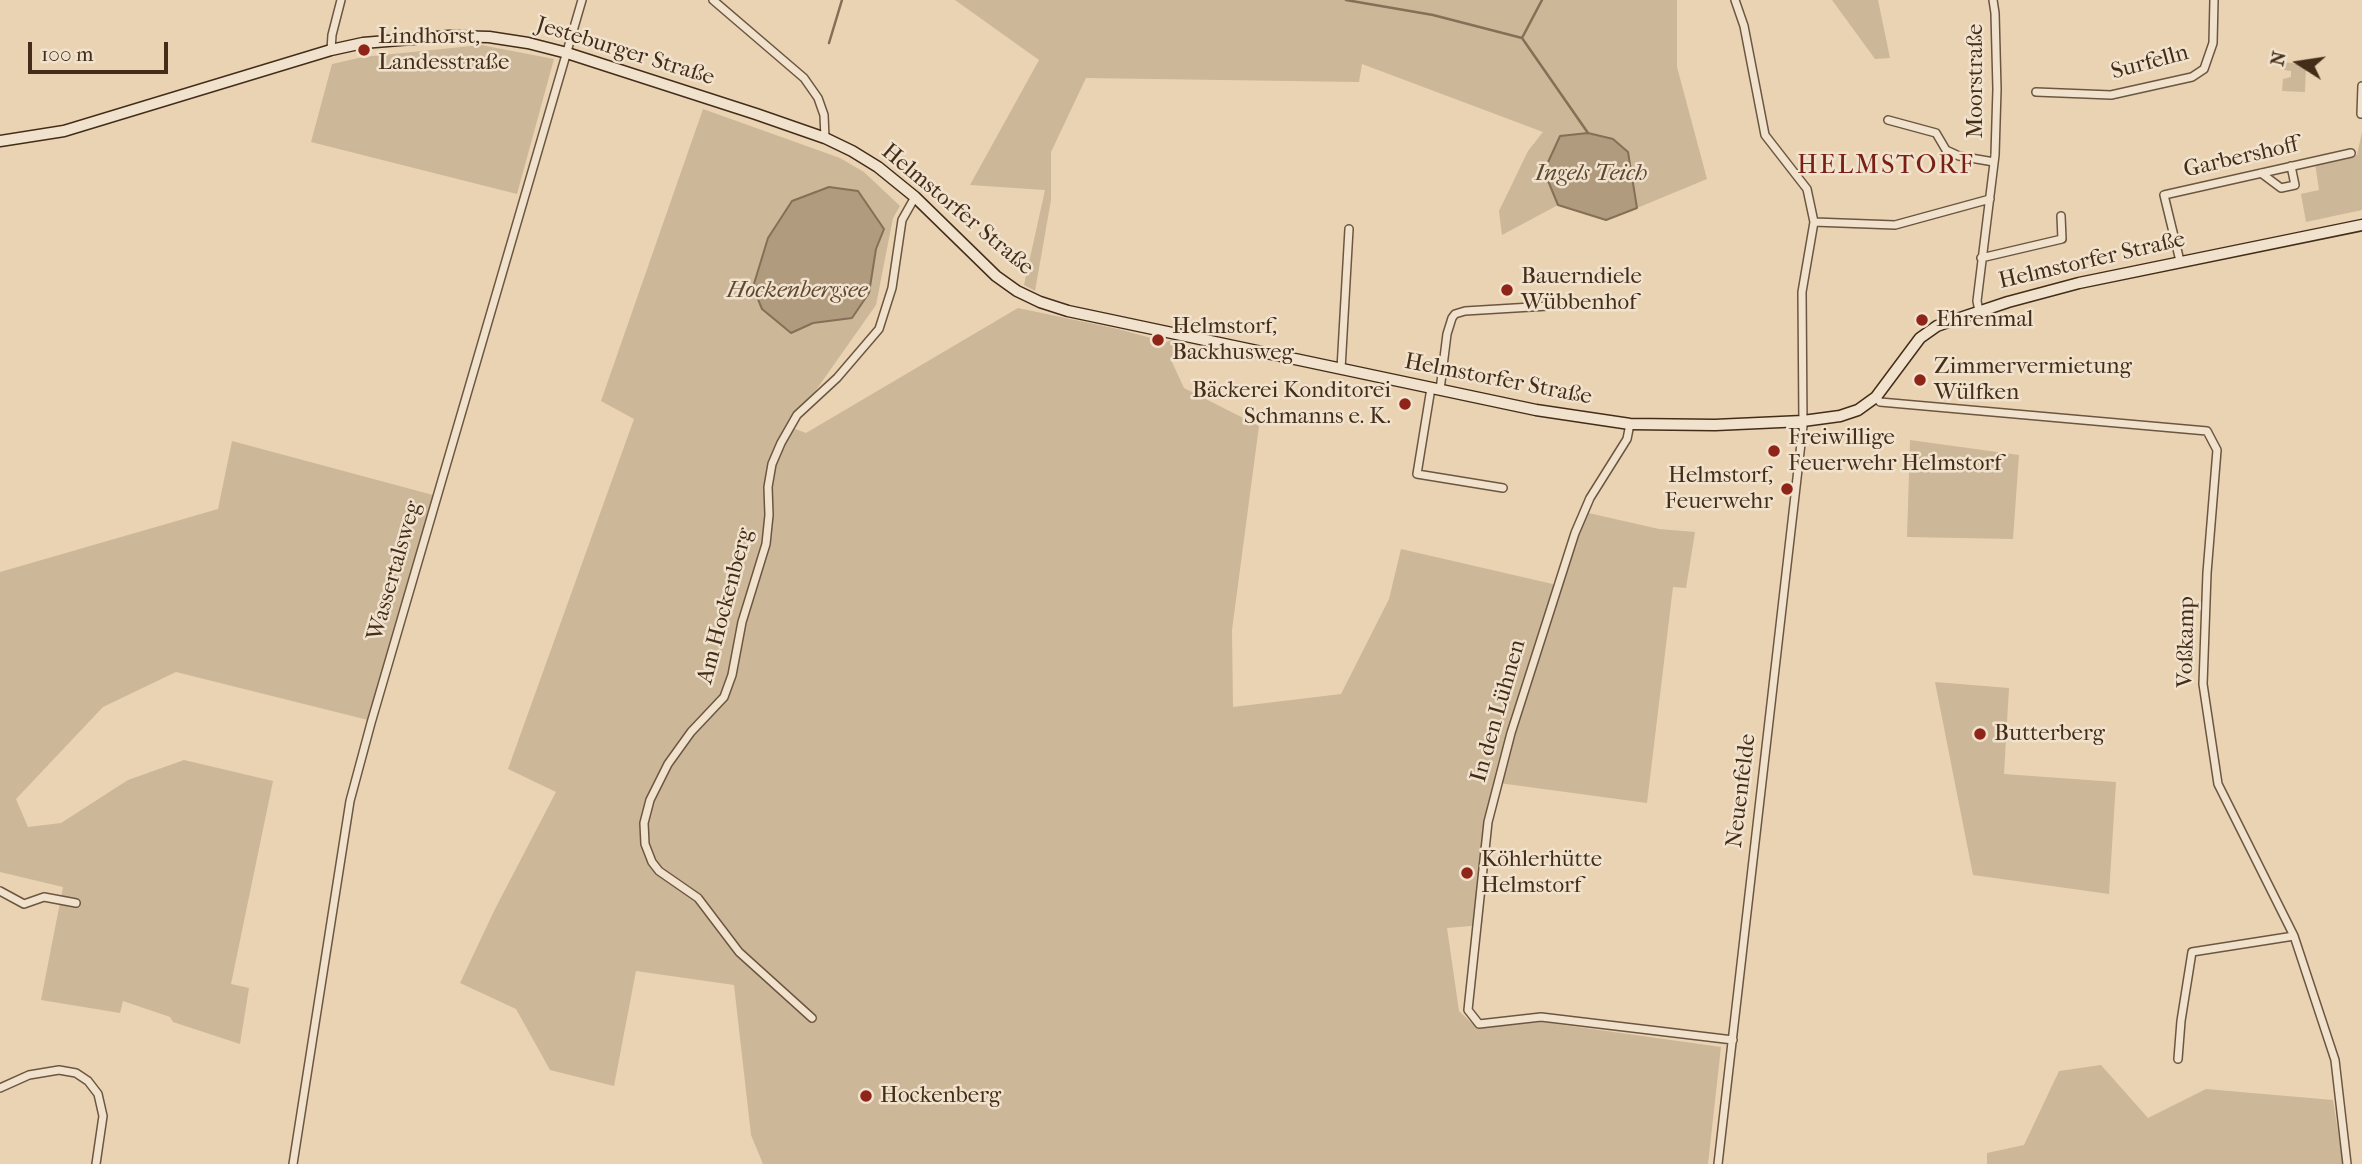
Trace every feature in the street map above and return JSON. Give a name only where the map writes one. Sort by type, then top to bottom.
[{"type":"main road","name":"Jesteburger Straße","points":[[0,142],[64,131],[331,50],[363,43],[449,36],[489,37],[567,53],[825,138]]},
{"type":"main road","name":"Helmstorfer Straße","points":[[825,138],[878,167],[915,197],[996,276],[1017,291],[1040,302],[1068,311],[1536,411],[1630,424],[1715,425],[1803,421],[1840,416],[1858,410],[1876,397],[1920,338],[1937,326],[1979,311],[2079,283],[2362,225]]},
{"type":"street","points":[[331,50],[341,0]]},
{"type":"street","name":"Wassertalsweg","points":[[293,1164],[350,802],[583,0]]},
{"type":"street","points":[[713,0],[804,78],[818,98],[824,116],[825,138]]},
{"type":"street","points":[[1735,0],[1744,26],[1765,135],[1807,188],[1814,222],[1895,225],[1990,199]]},
{"type":"street","name":"Moorstraße","points":[[1979,311],[1976,301],[1994,162],[1997,89],[1993,0]]},
{"type":"street","name":"Surfelln","points":[[2036,92],[2110,95],[2192,77],[2204,69],[2213,43],[2214,0]]},
{"type":"street","points":[[2361,114],[2362,86]]},
{"type":"street","name":"Moorstraße","points":[[1888,120],[1936,133],[1945,150],[1959,156],[1994,162]]},
{"type":"street","name":"Garbershoff","points":[[2180,261],[2164,195],[2351,153]]},
{"type":"street","points":[[2261,173],[2281,188],[2295,185],[2291,166]]},
{"type":"street","name":"Am Hockenberg","points":[[812,1018],[739,951],[698,898],[659,871],[645,844],[644,823],[650,800],[668,764],[691,732],[724,696],[732,675],[742,622],[766,544],[768,487],[772,464],[781,443],[797,415],[837,378],[880,328],[892,288],[902,220],[915,197]]},
{"type":"street","points":[[1981,258],[2062,239],[2061,216]]},
{"type":"street","name":"Neuenfelde","points":[[1718,1164],[1803,421],[1802,292],[1814,222]]},
{"type":"street","points":[[1341,369],[1349,229]]},
{"type":"street","points":[[1503,488],[1417,474],[1447,334],[1455,314],[1465,311],[1548,306]]},
{"type":"street","name":"Voßkamp","points":[[1876,397],[1880,402],[2207,430],[2217,450],[2207,573],[2203,684],[2218,784],[2294,936],[2335,1060],[2347,1164]]},
{"type":"street","name":"In den Lühnen","points":[[1630,424],[1627,439],[1590,498],[1575,533],[1511,733],[1488,822],[1468,1010],[1479,1024],[1541,1017],[1733,1040]]},
{"type":"street","points":[[0,891],[24,904],[44,897],[76,903]]},
{"type":"street","points":[[2178,1059],[2192,952],[2294,936]]},
{"type":"street","points":[[0,1088],[29,1075],[59,1070],[76,1073],[88,1081],[99,1094],[103,1116],[96,1164]]},
{"type":"shaded area","points":[[955,0],[1677,0],[1677,67],[1707,179],[1637,208],[1628,152],[1613,139],[1588,133],[1560,136],[1544,171],[1558,205],[1502,235],[1499,211],[1528,151],[1543,132],[1362,64],[1359,82],[1086,78],[1051,152],[1051,200],[1035,291],[1024,285],[1045,190],[970,185],[1039,60]]},
{"type":"shaded area","points":[[1832,0],[1878,0],[1890,58],[1875,59]]},
{"type":"shaded area","points":[[481,45],[554,59],[517,194],[311,142],[332,64],[363,57]]},
{"type":"shaded area","points":[[2284,62],[2306,65],[2305,92],[2282,91],[2283,79],[2291,77],[2291,71],[2284,70]]},
{"type":"shaded area","points":[[703,109],[840,158],[864,172],[900,206],[893,218],[876,305],[790,427],[806,433],[1018,308],[1166,342],[1177,341],[1171,360],[1184,388],[1259,426],[1232,630],[1233,707],[1341,694],[1389,599],[1401,549],[1557,585],[1584,512],[1659,529],[1695,532],[1686,588],[1673,587],[1647,803],[1499,783],[1491,823],[1482,925],[1447,928],[1459,1011],[1477,1028],[1542,1022],[1721,1047],[1708,1164],[763,1164],[751,1135],[734,985],[636,971],[614,1086],[550,1070],[516,1009],[460,983],[556,792],[508,769],[634,419],[601,401]],"holes":[[[792,201],[884,229],[876,249],[869,293],[852,318],[813,323],[791,333],[768,238]]]},
{"type":"shaded area","points":[[2362,132],[2362,210],[2306,222],[2301,194],[2319,190],[2315,163],[2351,153],[2357,155]]},
{"type":"shaded area","points":[[1910,440],[2019,455],[2013,539],[1907,537]]},
{"type":"shaded area","points":[[232,441],[433,495],[368,720],[176,672],[103,707],[16,799],[28,827],[61,823],[128,780],[184,760],[273,781],[231,984],[249,988],[240,1044],[173,1022],[170,1017],[123,1001],[120,1013],[41,1000],[63,887],[0,872],[0,572],[218,509]]},
{"type":"shaded area","points":[[1935,682],[2009,688],[2004,774],[2116,782],[2109,894],[1973,875]]},
{"type":"shaded area","points":[[2101,1065],[2148,1118],[2206,1089],[2333,1100],[2343,1164],[1987,1164],[1987,1153],[2024,1145],[2059,1071]]},
{"type":"water","name":"Ingels Teich","points":[[1588,133],[1613,139],[1628,152],[1637,208],[1606,220],[1558,205],[1544,171],[1560,136]]},
{"type":"water","name":"Hockenbergsee","points":[[829,187],[858,191],[884,229],[876,249],[869,293],[852,318],[813,323],[791,333],[762,309],[753,287],[768,238],[792,201]]},
{"type":"waterway","points":[[829,43],[842,0]]},
{"type":"waterway","points":[[1346,0],[1433,15],[1522,38]]},
{"type":"waterway","points":[[1542,0],[1522,38],[1588,133]]},
{"type":"place","name":"Lindhorst, Landesstraße","points":[[364,50]]},
{"type":"place","name":"Bauerndiele Wübbenhof","points":[[1507,290]]},
{"type":"place","name":"Ehrenmal","points":[[1922,320]]},
{"type":"place","name":"Helmstorf, Backhusweg","points":[[1158,340]]},
{"type":"place","name":"Zimmervermietung Wülfken","points":[[1920,380]]},
{"type":"place","name":"Bäckerei Konditorei Schmanns e. K.","points":[[1405,404]]},
{"type":"place","name":"Freiwillige Feuerwehr Helmstorf","points":[[1774,451]]},
{"type":"place","name":"Helmstorf, Feuerwehr","points":[[1787,489]]},
{"type":"place","name":"Butterberg","points":[[1980,734]]},
{"type":"place","name":"Köhlerhütte Helmstorf","points":[[1467,873]]},
{"type":"place","name":"Hockenberg","points":[[866,1096]]},
{"type":"district","name":"HELMSTORF","points":[[1886,167]]}]
